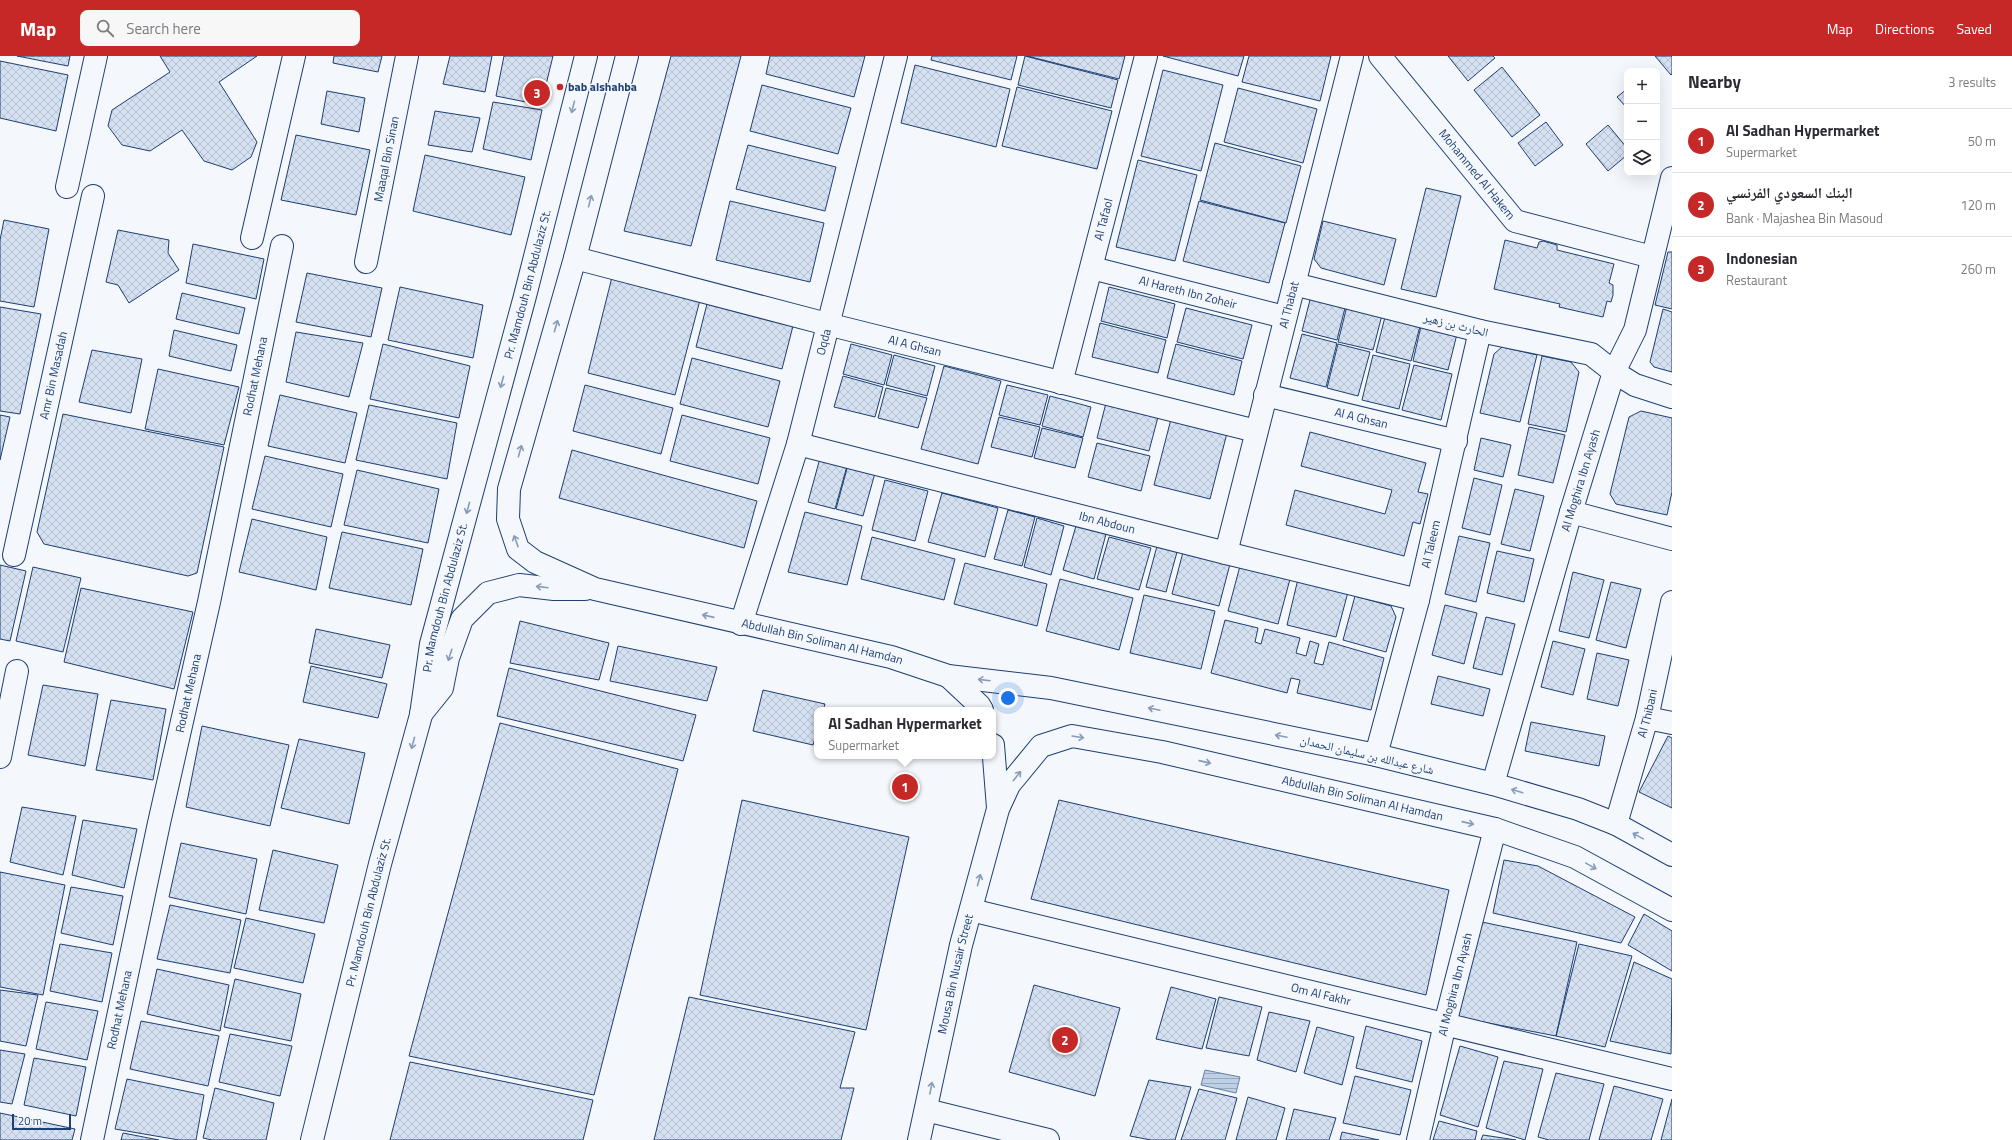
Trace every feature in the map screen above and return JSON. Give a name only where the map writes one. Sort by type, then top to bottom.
[{"type":"street","points":[[67,187],[96,56]]},
{"type":"street","points":[[252,238],[294,56]]},
{"type":"street","name":"Maaqal Bin Sinan","points":[[366,262],[407,56]]},
{"type":"street","name":"Pr. Mamdouh Bin Abdulaziz St.","points":[[312,1140],[380,864],[421,715],[431,644],[525,296],[586,56]]},
{"type":"street","points":[[595,589],[535,562],[518,549],[508,519],[509,489],[575,258],[627,56]]},
{"type":"street","name":"Oqda","points":[[741,624],[798,444],[827,324],[896,56]]},
{"type":"street","name":"Al Tafaol","points":[[1061,383],[1146,56]]},
{"type":"street","name":"Al Thabat","points":[[1226,553],[1284,317],[1294,284],[1352,56]]},
{"type":"street","name":"Mohammed Al Hakem","points":[[1380,56],[1515,221],[1652,257]]},
{"type":"street","name":"Al Moghira Ibn Ayash","points":[[1493,784],[1571,512],[1614,372],[1635,330],[1672,178]]},
{"type":"street","name":"Amr Bin Masadah","points":[[14,555],[93,196]]},
{"type":"street","name":"Rodhat Mehana","points":[[92,1140],[159,823],[209,602],[282,246]]},
{"type":"street","name":"Al A Ghsan","points":[[575,258],[827,324],[1256,431]]},
{"type":"street","name":"Al Hareth Ibn Zoheir","points":[[1092,268],[1284,317]]},
{"type":"street","name":"الحارث بن زهير","points":[[1294,284],[1480,331],[1591,354],[1614,372]]},
{"type":"street","name":"Al Taleem","points":[[1376,756],[1418,600],[1456,442],[1480,331]]},
{"type":"street","points":[[1614,372],[1636,385],[1672,397]]},
{"type":"street","name":"Al A Ghsan","points":[[1265,396],[1456,442]]},
{"type":"street","name":"Ibn Abdoun","points":[[798,444],[1226,553],[1418,600]]},
{"type":"street","points":[[1571,512],[1672,539]]},
{"type":"street","points":[[421,715],[442,688],[448,658],[462,619],[488,593],[519,585],[554,589],[595,589]]},
{"type":"street","name":"Abdullah Bin Soliman Al Hamdan","points":[[595,589],[741,624],[891,657],[948,676],[1051,688]]},
{"type":"street","name":"Al Thibani","points":[[1616,824],[1647,718],[1672,602]]},
{"type":"street","points":[[0,758],[17,671]]},
{"type":"street","points":[[948,676],[980,707]]},
{"type":"street","name":"شارع عبدالله بن سليمان الحمدان","points":[[1051,688],[1376,756],[1493,784],[1578,809],[1616,824],[1672,855]]},
{"type":"street","points":[[1647,718],[1672,723]]},
{"type":"street","name":"Abdullah Bin Soliman Al Hamdan","points":[[998,809],[1009,785],[1041,746],[1072,736],[1162,752],[1495,829],[1575,857],[1672,910]]},
{"type":"street","points":[[994,759],[998,809]]},
{"type":"street","name":"Mousa Bin Nusair Street","points":[[919,1140],[961,945],[998,809]]},
{"type":"street","name":"Al Moghira Ibn Ayash","points":[[1418,1140],[1445,1024],[1495,829]]},
{"type":"street","name":"Om Al Fakhr","points":[[971,910],[1672,1079]]},
{"type":"street","points":[[926,1110],[1048,1140]]},
{"type":"water","points":[[1205,1070],[1240,1077],[1236,1093],[1201,1085]]},
{"type":"building","points":[[17,56],[70,56],[68,66]]},
{"type":"building","points":[[160,56],[257,56],[219,82],[257,142],[251,157],[232,170],[204,161],[182,130],[150,151],[122,145],[108,126],[112,110],[170,72]]},
{"type":"building","points":[[334,56],[382,56],[378,72],[333,63]]},
{"type":"building","points":[[450,56],[492,56],[485,92],[443,84]]},
{"type":"building","points":[[504,56],[553,56],[541,105],[496,96]]},
{"type":"building","points":[[671,56],[741,56],[691,246],[624,231]]},
{"type":"building","points":[[770,56],[865,56],[854,97],[766,74]]},
{"type":"building","points":[[932,56],[1017,56],[1011,80],[931,60]]},
{"type":"building","points":[[1025,56],[1118,80],[1111,108],[1018,85]]},
{"type":"building","points":[[1027,56],[1125,56],[1119,79]]},
{"type":"building","points":[[1163,56],[1244,56],[1238,76]]},
{"type":"building","points":[[1249,56],[1331,56],[1320,101],[1242,82]]},
{"type":"building","points":[[1448,56],[1493,56],[1495,58],[1468,81]]},
{"type":"building","points":[[1655,56],[1672,56],[1671,75]]},
{"type":"building","points":[[0,61],[68,75],[56,131],[0,118]]},
{"type":"building","points":[[915,65],[1010,89],[996,147],[901,123]]},
{"type":"building","points":[[1502,67],[1540,115],[1512,137],[1474,90]]},
{"type":"building","points":[[1163,70],[1223,85],[1201,171],[1141,156]]},
{"type":"building","points":[[762,85],[851,108],[838,154],[750,131]]},
{"type":"building","points":[[1017,87],[1112,111],[1097,169],[1002,146]]},
{"type":"building","points":[[1238,88],[1317,109],[1303,163],[1224,142]]},
{"type":"building","points":[[327,91],[365,98],[359,132],[321,124]]},
{"type":"building","points":[[1624,91],[1624,105],[1617,97]]},
{"type":"building","points":[[493,102],[542,110],[531,160],[483,149]]},
{"type":"building","points":[[435,111],[480,118],[472,152],[428,145]]},
{"type":"building","points":[[1546,122],[1563,145],[1535,166],[1518,143]]},
{"type":"building","points":[[1608,125],[1624,144],[1624,158],[1608,171],[1586,144]]},
{"type":"building","points":[[296,135],[370,150],[356,215],[281,200]]},
{"type":"building","points":[[1215,143],[1301,166],[1286,223],[1200,200]]},
{"type":"building","points":[[748,145],[836,167],[825,211],[736,189]]},
{"type":"building","points":[[425,155],[525,177],[511,235],[413,211]]},
{"type":"building","points":[[1138,160],[1197,175],[1175,261],[1116,247]]},
{"type":"building","points":[[1426,188],[1461,196],[1436,297],[1401,289]]},
{"type":"building","points":[[730,201],[824,223],[810,282],[716,260]]},
{"type":"building","points":[[1199,201],[1285,223],[1269,283],[1183,261]]},
{"type":"building","points":[[4,220],[49,229],[34,307],[0,301],[0,240]]},
{"type":"building","points":[[1323,221],[1396,239],[1384,285],[1321,268],[1314,259]]},
{"type":"building","points":[[118,230],[169,240],[168,253],[179,270],[129,303],[118,285],[106,282]]},
{"type":"building","points":[[1505,240],[1537,248],[1539,242],[1543,241],[1557,245],[1557,250],[1614,264],[1609,283],[1613,285],[1613,295],[1611,302],[1607,301],[1603,317],[1559,307],[1560,304],[1494,289]]},
{"type":"building","points":[[193,244],[264,259],[256,299],[186,283]]},
{"type":"building","points":[[1668,252],[1672,252],[1672,309],[1655,305]]},
{"type":"building","points":[[307,273],[382,288],[371,337],[296,322]]},
{"type":"building","points":[[612,277],[700,300],[675,395],[588,373]]},
{"type":"building","points":[[400,287],[483,305],[473,358],[388,340]]},
{"type":"building","points":[[1109,287],[1175,304],[1167,338],[1101,321]]},
{"type":"building","points":[[182,293],[245,308],[239,334],[176,319]]},
{"type":"building","points":[[1311,296],[1346,304],[1337,340],[1302,331]]},
{"type":"building","points":[[708,300],[794,322],[782,369],[696,347]]},
{"type":"building","points":[[1347,306],[1382,315],[1373,350],[1338,342]]},
{"type":"building","points":[[0,307],[41,314],[20,414],[0,411]]},
{"type":"building","points":[[1186,308],[1252,325],[1243,359],[1177,342]]},
{"type":"building","points":[[1663,309],[1672,312],[1672,372],[1654,367],[1650,362]]},
{"type":"building","points":[[1385,317],[1420,326],[1411,361],[1376,352]]},
{"type":"building","points":[[1100,323],[1166,340],[1158,373],[1092,357]]},
{"type":"building","points":[[1421,326],[1457,334],[1448,370],[1413,361]]},
{"type":"building","points":[[174,330],[237,345],[231,371],[169,356]]},
{"type":"building","points":[[296,332],[363,343],[349,397],[286,382]]},
{"type":"building","points":[[1302,334],[1337,343],[1326,387],[1290,378]]},
{"type":"building","points":[[383,344],[470,366],[459,418],[370,399]]},
{"type":"building","points":[[851,344],[892,355],[884,385],[843,374]]},
{"type":"building","points":[[1176,344],[1242,361],[1234,395],[1167,378]]},
{"type":"building","points":[[1338,344],[1370,352],[1358,396],[1327,388]]},
{"type":"building","points":[[1502,347],[1537,355],[1520,422],[1480,413],[1494,354]]},
{"type":"building","points":[[92,350],[142,359],[131,413],[79,402]]},
{"type":"building","points":[[894,355],[935,366],[927,396],[886,385]]},
{"type":"building","points":[[1373,355],[1410,364],[1399,409],[1362,400]]},
{"type":"building","points":[[1542,356],[1571,362],[1579,372],[1566,432],[1528,424]]},
{"type":"building","points":[[692,358],[780,381],[768,427],[680,404]]},
{"type":"building","points":[[1414,365],[1452,374],[1441,420],[1402,410]]},
{"type":"building","points":[[944,366],[1001,381],[978,464],[921,449]]},
{"type":"building","points":[[158,369],[239,387],[224,445],[145,429]]},
{"type":"building","points":[[843,376],[883,387],[875,417],[834,407]]},
{"type":"building","points":[[585,385],[673,408],[661,454],[573,431]]},
{"type":"building","points":[[1007,385],[1048,395],[1040,425],[999,415]]},
{"type":"building","points":[[886,388],[927,398],[918,428],[878,418]]},
{"type":"building","points":[[280,395],[357,413],[345,463],[268,446]]},
{"type":"building","points":[[1050,396],[1091,407],[1083,437],[1042,426]]},
{"type":"building","points":[[1106,403],[1158,417],[1149,451],[1097,438]]},
{"type":"building","points":[[369,405],[457,423],[447,479],[356,460]]},
{"type":"building","points":[[1641,411],[1672,418],[1672,492],[1667,515],[1616,504],[1610,494],[1629,417]]},
{"type":"building","points":[[63,414],[224,447],[197,573],[188,576],[44,544],[37,532]]},
{"type":"building","points":[[0,415],[10,417],[0,460]]},
{"type":"building","points":[[682,415],[770,438],[758,484],[670,461]]},
{"type":"building","points":[[999,417],[1040,427],[1032,457],[991,447]]},
{"type":"building","points":[[1171,419],[1227,433],[1210,499],[1154,485]]},
{"type":"building","points":[[1529,427],[1565,435],[1553,483],[1518,475]]},
{"type":"building","points":[[1042,428],[1083,438],[1075,468],[1034,458]]},
{"type":"building","points":[[1310,432],[1426,463],[1418,492],[1428,494],[1420,524],[1413,522],[1404,556],[1286,525],[1295,490],[1385,514],[1392,490],[1301,466]]},
{"type":"building","points":[[1481,438],[1511,445],[1503,477],[1474,470]]},
{"type":"building","points":[[1097,443],[1150,456],[1141,491],[1088,477]]},
{"type":"building","points":[[572,450],[757,501],[744,548],[559,498]]},
{"type":"building","points":[[265,456],[343,474],[331,527],[252,509]]},
{"type":"building","points":[[820,458],[847,466],[835,509],[808,502]]},
{"type":"building","points":[[848,465],[875,473],[863,516],[836,509]]},
{"type":"building","points":[[357,470],[439,489],[428,543],[344,525]]},
{"type":"building","points":[[1474,478],[1502,485],[1490,535],[1462,528]]},
{"type":"building","points":[[885,480],[928,491],[915,541],[872,530]]},
{"type":"building","points":[[1515,489],[1544,496],[1530,551],[1501,544]]},
{"type":"building","points":[[942,493],[998,508],[985,557],[928,542]]},
{"type":"building","points":[[1008,510],[1035,517],[1022,566],[994,559]]},
{"type":"building","points":[[805,512],[862,526],[847,585],[788,572]]},
{"type":"building","points":[[1037,518],[1064,526],[1051,575],[1024,567]]},
{"type":"building","points":[[252,519],[327,537],[316,590],[239,572]]},
{"type":"building","points":[[1076,526],[1106,534],[1094,579],[1063,570]]},
{"type":"building","points":[[342,532],[423,549],[411,605],[329,588]]},
{"type":"building","points":[[1459,536],[1490,543],[1476,602],[1445,594]]},
{"type":"building","points":[[872,537],[955,559],[944,600],[861,579]]},
{"type":"building","points":[[1109,537],[1151,548],[1139,590],[1097,579]]},
{"type":"building","points":[[1157,546],[1177,552],[1166,592],[1146,587]]},
{"type":"building","points":[[1497,551],[1534,559],[1524,602],[1487,593]]},
{"type":"building","points":[[1183,552],[1230,564],[1219,606],[1172,594]]},
{"type":"building","points":[[965,563],[1047,584],[1037,626],[954,604]]},
{"type":"building","points":[[0,565],[26,571],[10,641],[0,639]]},
{"type":"building","points":[[1240,566],[1290,579],[1278,624],[1228,611]]},
{"type":"building","points":[[33,567],[81,578],[63,652],[16,641]]},
{"type":"building","points":[[1573,572],[1604,580],[1589,638],[1559,631]]},
{"type":"building","points":[[1060,579],[1133,598],[1119,650],[1046,631]]},
{"type":"building","points":[[1298,579],[1348,592],[1336,637],[1287,625]]},
{"type":"building","points":[[1611,582],[1641,589],[1626,648],[1596,640]]},
{"type":"building","points":[[81,588],[193,612],[174,689],[64,662]]},
{"type":"building","points":[[1144,595],[1215,611],[1201,669],[1130,653]]},
{"type":"building","points":[[1355,596],[1391,606],[1396,617],[1386,652],[1343,640]]},
{"type":"building","points":[[1445,605],[1477,613],[1464,664],[1432,655]]},
{"type":"building","points":[[1486,617],[1515,624],[1502,675],[1473,668]]},
{"type":"building","points":[[1225,620],[1258,628],[1255,642],[1261,644],[1265,629],[1300,638],[1296,653],[1306,656],[1310,641],[1319,644],[1314,663],[1323,665],[1329,642],[1384,658],[1371,710],[1297,693],[1300,680],[1291,678],[1287,693],[1211,673]]},
{"type":"building","points":[[520,621],[609,643],[599,680],[510,663]]},
{"type":"building","points":[[316,629],[390,645],[382,678],[309,663]]},
{"type":"building","points":[[1553,641],[1585,649],[1573,695],[1541,687]]},
{"type":"building","points":[[618,646],[717,667],[707,701],[610,681]]},
{"type":"building","points":[[1597,653],[1629,660],[1618,706],[1587,699]]},
{"type":"building","points":[[311,666],[387,684],[378,718],[303,702]]},
{"type":"building","points":[[509,668],[696,715],[683,761],[497,716]]},
{"type":"building","points":[[1438,676],[1490,689],[1483,716],[1431,704]]},
{"type":"building","points":[[43,685],[98,694],[85,766],[28,755]]},
{"type":"building","points":[[763,690],[825,704],[824,707],[814,707],[813,745],[753,731]]},
{"type":"building","points":[[111,700],[166,709],[153,780],[96,770]]},
{"type":"building","points":[[1531,722],[1605,736],[1599,766],[1525,751]]},
{"type":"building","points":[[500,723],[678,769],[594,1095],[409,1056]]},
{"type":"building","points":[[202,726],[289,745],[270,826],[186,807]]},
{"type":"building","points":[[1668,736],[1672,738],[1672,808],[1639,792]]},
{"type":"building","points":[[299,739],[365,753],[349,824],[281,808]]},
{"type":"building","points":[[742,800],[909,837],[866,1030],[700,995]]},
{"type":"building","points":[[1059,800],[1449,890],[1426,995],[1031,899]]},
{"type":"building","points":[[22,807],[76,816],[63,875],[10,862]]},
{"type":"building","points":[[83,820],[137,829],[124,888],[72,875]]},
{"type":"building","points":[[181,843],[257,859],[246,914],[169,897]]},
{"type":"building","points":[[273,850],[338,865],[324,923],[259,910]]},
{"type":"building","points":[[1504,860],[1538,866],[1635,917],[1621,943],[1493,913]]},
{"type":"building","points":[[0,872],[65,885],[43,995],[0,987]]},
{"type":"building","points":[[71,887],[123,896],[113,945],[61,933]]},
{"type":"building","points":[[170,905],[241,920],[230,973],[157,959]]},
{"type":"building","points":[[1644,914],[1672,931],[1672,971],[1628,945]]},
{"type":"building","points":[[246,918],[315,934],[303,983],[234,968]]},
{"type":"building","points":[[1482,922],[1577,942],[1556,1036],[1457,1017]]},
{"type":"building","points":[[60,944],[112,953],[102,1002],[50,991]]},
{"type":"building","points":[[1579,944],[1632,956],[1605,1047],[1556,1036]]},
{"type":"building","points":[[1634,962],[1672,979],[1671,1054],[1610,1041]]},
{"type":"building","points":[[157,969],[229,985],[220,1031],[147,1014]]},
{"type":"building","points":[[235,979],[301,994],[291,1041],[224,1027]]},
{"type":"building","points":[[1034,985],[1120,1008],[1095,1096],[1009,1072]]},
{"type":"building","points":[[1171,987],[1216,999],[1202,1049],[1156,1039]]},
{"type":"building","points":[[0,990],[38,995],[26,1046],[0,1041]]},
{"type":"building","points":[[689,997],[855,1032],[840,1088],[854,1088],[841,1140],[654,1140]]},
{"type":"building","points":[[1219,997],[1262,1007],[1249,1056],[1206,1048]]},
{"type":"building","points":[[46,1002],[98,1011],[87,1060],[36,1049]]},
{"type":"building","points":[[1269,1012],[1310,1021],[1296,1072],[1257,1060]]},
{"type":"building","points":[[141,1021],[219,1036],[208,1086],[130,1069]]},
{"type":"building","points":[[1366,1026],[1422,1041],[1412,1082],[1356,1068]]},
{"type":"building","points":[[1317,1027],[1354,1037],[1342,1085],[1304,1073]]},
{"type":"building","points":[[230,1034],[292,1046],[280,1096],[219,1082]]},
{"type":"building","points":[[1460,1046],[1498,1057],[1478,1127],[1440,1115]]},
{"type":"building","points":[[0,1050],[25,1054],[12,1104],[0,1102]]},
{"type":"building","points":[[34,1058],[86,1067],[76,1116],[24,1105]]},
{"type":"building","points":[[1504,1061],[1543,1069],[1525,1140],[1486,1128]]},
{"type":"building","points":[[410,1062],[593,1100],[583,1140],[390,1140]]},
{"type":"building","points":[[1556,1073],[1604,1084],[1589,1140],[1549,1140],[1538,1137]]},
{"type":"building","points":[[1355,1076],[1411,1090],[1400,1135],[1343,1123]]},
{"type":"building","points":[[127,1079],[204,1095],[196,1140],[179,1140],[115,1129]]},
{"type":"building","points":[[1149,1080],[1191,1087],[1175,1140],[1151,1140],[1130,1136]]},
{"type":"building","points":[[1614,1086],[1663,1099],[1651,1140],[1599,1140]]},
{"type":"building","points":[[215,1088],[274,1103],[266,1140],[212,1140],[203,1138]]},
{"type":"building","points":[[1199,1089],[1237,1098],[1225,1140],[1181,1140]]},
{"type":"building","points":[[1248,1097],[1285,1108],[1276,1140],[1236,1140]]},
{"type":"building","points":[[1672,1099],[1672,1140],[1661,1140]]},
{"type":"building","points":[[1294,1109],[1336,1118],[1329,1140],[1286,1140]]},
{"type":"building","points":[[0,1113],[75,1129],[72,1140],[0,1140]]},
{"type":"building","points":[[1439,1121],[1477,1131],[1475,1140],[1433,1140]]},
{"type":"building","points":[[1342,1132],[1379,1140],[1340,1140]]},
{"type":"building","points":[[123,1133],[159,1140],[121,1140]]},
{"type":"building","points":[[1483,1135],[1516,1140],[1481,1140]]},
{"type":"place","name":"bab alshahba","points":[[560,87]]},
{"type":"place","name":"Indonesian","points":[[537,93]]},
{"type":"place","name":"Al Sadhan Hypermarket","points":[[905,787]]},
{"type":"place","name":"البنك السعودي الفرنسي","points":[[1065,1040]]}]
